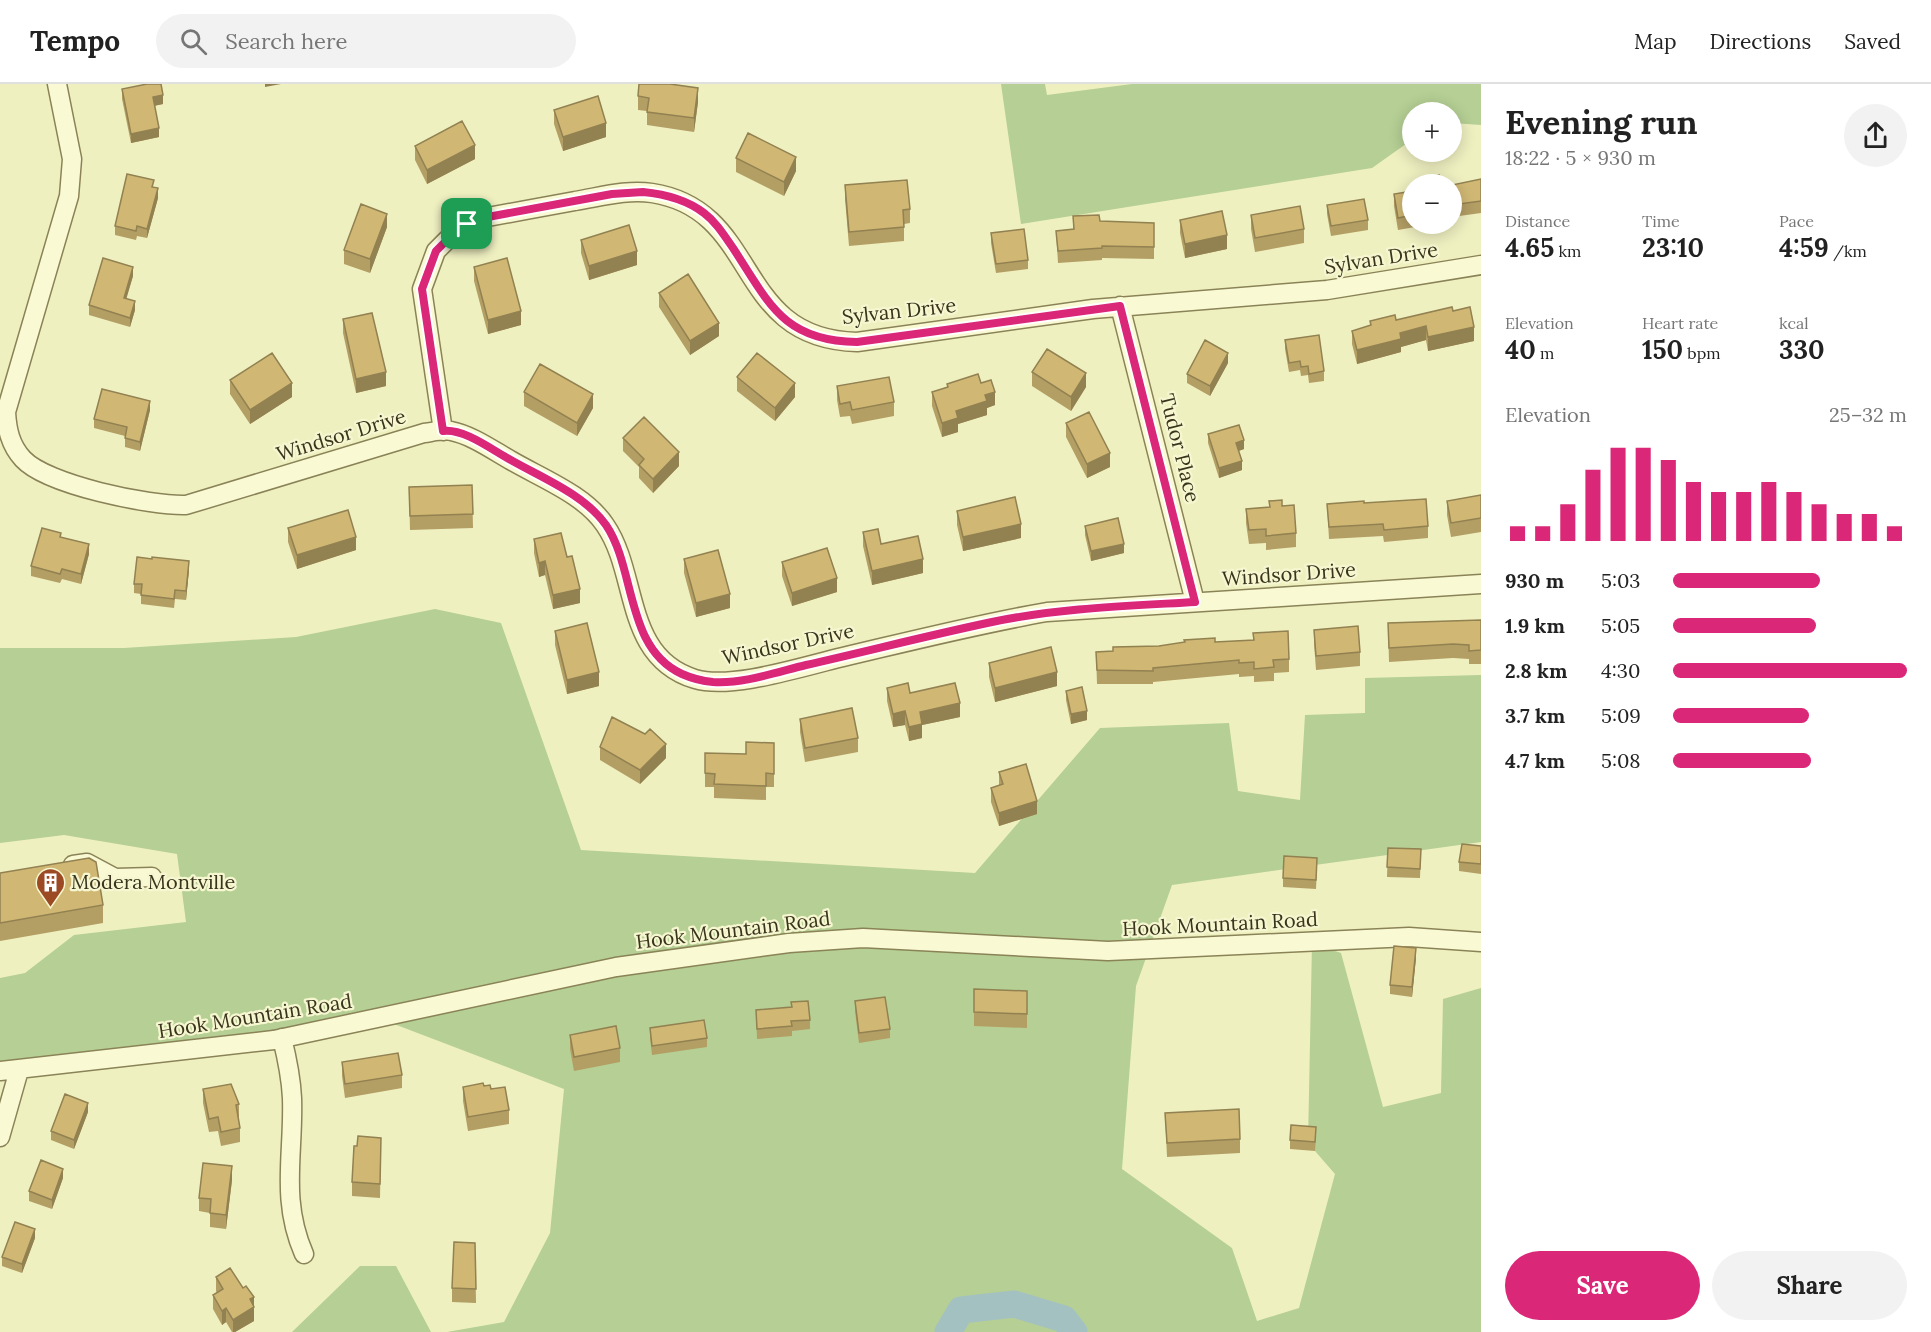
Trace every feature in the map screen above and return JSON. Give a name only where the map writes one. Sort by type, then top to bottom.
[{"type":"street","name":"Windsor Drive","points":[[57,84],[72,159],[69,196],[6,412],[8,434],[22,458],[37,471],[92,490],[168,506],[186,505],[424,433],[450,430],[485,446],[591,508],[605,524],[616,544],[624,578],[650,644],[672,669],[697,679],[722,682],[765,675],[992,622],[1047,612],[1481,584]]},
{"type":"street","name":"Sylvan Drive","points":[[443,431],[422,289],[431,260],[446,239],[467,224],[612,194],[643,192],[693,206],[718,227],[771,308],[805,332],[835,341],[857,342],[1120,306],[1327,290],[1481,265]]},
{"type":"street","name":"Tudor Place","points":[[1120,306],[1195,602]]},
{"type":"street","points":[[55,867],[87,863],[115,878],[152,877]]},
{"type":"street","name":"Hook Mountain Road","points":[[0,1071],[282,1038],[616,967],[789,943],[863,938],[1108,951],[1409,937],[1481,942]]},
{"type":"street","points":[[282,1038],[290,1071],[292,1099],[288,1187],[291,1216],[303,1254]]},
{"type":"street","points":[[0,1137],[19,1070]]},
{"type":"green space","points":[[1001,84],[1045,84],[1047,95],[1132,84],[1481,84],[1481,125],[1462,124],[1462,102],[1402,102],[1402,147],[1372,168],[1021,224]]},
{"type":"green space","points":[[435,609],[501,623],[581,850],[975,873],[1100,728],[1229,723],[1238,791],[1300,800],[1305,715],[1365,713],[1365,678],[1481,675],[1481,842],[1172,885],[1136,986],[1122,1169],[1232,1248],[1257,1321],[1299,1308],[1335,1174],[1308,1143],[1312,943],[1341,953],[1383,1107],[1441,1093],[1443,999],[1481,988],[1481,1332],[447,1332],[504,1322],[550,1233],[564,1089],[373,1016],[147,1059],[0,1071],[0,978],[25,973],[74,935],[186,922],[177,854],[64,835],[0,843],[0,648],[124,648],[296,637]]},
{"type":"green space","points":[[360,1266],[396,1266],[431,1332],[292,1332]]},
{"type":"building","points":[[161,84],[163,95],[153,97],[159,128],[131,134],[122,89]]},
{"type":"building","points":[[639,84],[670,84],[698,88],[694,118],[647,112],[649,98],[638,96]]},
{"type":"building","points":[[598,96],[606,123],[563,137],[554,110]]},
{"type":"building","points":[[462,121],[475,145],[427,170],[415,146]]},
{"type":"building","points":[[748,133],[796,157],[784,182],[736,158]]},
{"type":"building","points":[[127,174],[154,180],[152,187],[158,188],[147,229],[137,226],[136,231],[115,226]]},
{"type":"building","points":[[1481,179],[1481,201],[1462,204],[1462,183]]},
{"type":"building","points":[[907,180],[910,209],[903,210],[904,227],[849,232],[845,185]]},
{"type":"building","points":[[1402,193],[1402,217],[1398,218],[1394,194]]},
{"type":"building","points":[[1364,199],[1368,220],[1331,226],[1327,205]]},
{"type":"building","points":[[361,204],[387,214],[370,259],[344,250]]},
{"type":"building","points":[[1300,206],[1304,229],[1255,238],[1251,215]]},
{"type":"building","points":[[1222,211],[1227,235],[1185,244],[1180,220]]},
{"type":"building","points":[[1099,215],[1100,221],[1154,223],[1154,247],[1102,246],[1102,248],[1058,251],[1056,231],[1074,229],[1073,216]]},
{"type":"building","points":[[629,225],[637,251],[589,266],[581,240]]},
{"type":"building","points":[[1024,229],[1028,260],[996,264],[991,233]]},
{"type":"building","points":[[103,258],[133,267],[124,298],[135,301],[130,318],[89,305]]},
{"type":"building","points":[[507,258],[521,311],[488,320],[474,267]]},
{"type":"building","points":[[688,274],[719,323],[690,341],[659,293]]},
{"type":"building","points":[[1452,307],[1453,311],[1470,307],[1474,327],[1428,337],[1426,326],[1400,333],[1401,339],[1357,350],[1352,331],[1371,325],[1370,321],[1395,315],[1396,320]]},
{"type":"building","points":[[372,313],[386,372],[356,379],[343,319]]},
{"type":"building","points":[[1319,335],[1324,371],[1309,374],[1308,366],[1301,367],[1300,361],[1289,363],[1285,340]]},
{"type":"building","points":[[1205,340],[1228,353],[1210,386],[1187,374]]},
{"type":"building","points":[[1047,349],[1086,373],[1071,397],[1032,372]]},
{"type":"building","points":[[272,353],[292,383],[250,410],[230,380]]},
{"type":"building","points":[[757,353],[795,383],[775,408],[737,377]]},
{"type":"building","points":[[540,364],[593,394],[577,423],[524,392]]},
{"type":"building","points":[[978,374],[981,383],[991,380],[995,392],[985,395],[987,401],[956,411],[958,418],[942,423],[932,392],[948,387],[947,384]]},
{"type":"building","points":[[889,377],[894,402],[852,410],[850,402],[840,404],[837,386]]},
{"type":"building","points":[[102,389],[150,401],[140,442],[125,438],[127,427],[94,419]]},
{"type":"building","points":[[1089,412],[1110,453],[1087,464],[1066,423]]},
{"type":"building","points":[[644,417],[679,452],[653,479],[639,465],[644,459],[623,438]]},
{"type":"building","points":[[1239,425],[1244,440],[1236,443],[1242,461],[1219,468],[1208,434]]},
{"type":"building","points":[[472,485],[473,514],[410,516],[409,487]]},
{"type":"building","points":[[1481,495],[1481,518],[1451,523],[1447,501]]},
{"type":"building","points":[[1015,497],[1021,524],[963,537],[957,511]]},
{"type":"building","points":[[1426,499],[1428,526],[1384,530],[1383,524],[1329,527],[1327,504]]},
{"type":"building","points":[[1282,500],[1282,506],[1294,505],[1296,533],[1266,536],[1266,529],[1249,530],[1246,509],[1270,507],[1269,501]]},
{"type":"building","points":[[348,510],[356,537],[297,555],[288,528]]},
{"type":"building","points":[[1118,518],[1124,544],[1091,551],[1085,526]]},
{"type":"building","points":[[42,528],[61,533],[60,537],[89,544],[81,574],[62,569],[60,574],[31,566]]},
{"type":"building","points":[[878,529],[881,544],[918,536],[923,559],[872,571],[863,532]]},
{"type":"building","points":[[561,533],[567,557],[572,556],[580,589],[553,595],[545,561],[539,563],[534,539]]},
{"type":"building","points":[[827,548],[837,578],[792,593],[782,562]]},
{"type":"building","points":[[718,550],[730,594],[696,603],[684,559]]},
{"type":"building","points":[[137,557],[189,561],[186,591],[175,590],[174,599],[141,595],[142,584],[134,584]]},
{"type":"building","points":[[1481,620],[1481,650],[1469,651],[1469,645],[1453,644],[1389,648],[1388,623]]},
{"type":"building","points":[[587,623],[599,672],[567,680],[555,631]]},
{"type":"building","points":[[1358,626],[1360,652],[1316,656],[1314,630]]},
{"type":"building","points":[[1288,631],[1289,659],[1273,660],[1274,667],[1254,669],[1254,662],[1239,663],[1239,660],[1153,668],[1153,671],[1097,670],[1096,652],[1113,651],[1113,647],[1159,646],[1185,642],[1184,640],[1215,638],[1215,642],[1254,640],[1253,633]]},
{"type":"building","points":[[1051,647],[1057,672],[995,688],[989,663]]},
{"type":"building","points":[[908,683],[910,693],[955,683],[960,703],[920,712],[922,724],[909,727],[905,711],[893,714],[887,688]]},
{"type":"building","points":[[1082,687],[1087,711],[1071,714],[1066,691]]},
{"type":"building","points":[[852,708],[858,738],[805,748],[800,719]]},
{"type":"building","points":[[612,717],[645,734],[650,729],[666,744],[640,770],[600,747]]},
{"type":"building","points":[[746,742],[774,743],[774,774],[766,773],[766,786],[714,784],[715,774],[705,773],[705,753],[746,754]]},
{"type":"building","points":[[1026,764],[1037,801],[999,813],[991,788],[1003,784],[999,772]]},
{"type":"building","points":[[1462,844],[1481,846],[1481,864],[1459,862]]},
{"type":"building","points":[[1388,848],[1421,849],[1420,869],[1387,867]]},
{"type":"building","points":[[1284,856],[1317,858],[1316,880],[1283,878]]},
{"type":"building","name":"Modera Montville","points":[[89,858],[96,862],[103,905],[0,923],[0,873]]},
{"type":"building","points":[[1394,946],[1416,948],[1412,987],[1390,985]]},
{"type":"building","points":[[974,989],[1027,991],[1027,1014],[974,1012]]},
{"type":"building","points":[[885,997],[890,1029],[859,1033],[855,1001]]},
{"type":"building","points":[[808,1001],[810,1020],[791,1021],[792,1026],[757,1029],[756,1010],[792,1007],[791,1002]]},
{"type":"building","points":[[704,1020],[707,1038],[652,1046],[650,1028]]},
{"type":"building","points":[[616,1026],[620,1048],[574,1057],[570,1035]]},
{"type":"building","points":[[398,1053],[402,1075],[345,1084],[342,1062]]},
{"type":"building","points":[[483,1083],[484,1086],[490,1085],[491,1089],[505,1087],[509,1110],[468,1117],[463,1087]]},
{"type":"building","points":[[231,1084],[239,1104],[236,1105],[240,1128],[221,1132],[218,1117],[209,1119],[203,1089]]},
{"type":"building","points":[[65,1094],[88,1103],[74,1140],[51,1131]]},
{"type":"building","points":[[1239,1109],[1240,1139],[1167,1143],[1165,1113]]},
{"type":"building","points":[[1291,1125],[1316,1127],[1315,1142],[1290,1140]]},
{"type":"building","points":[[358,1136],[381,1138],[380,1184],[352,1182],[354,1146],[357,1146]]},
{"type":"building","points":[[41,1160],[63,1169],[52,1200],[29,1191]]},
{"type":"building","points":[[203,1163],[232,1166],[226,1215],[210,1213],[211,1199],[199,1198]]},
{"type":"building","points":[[15,1222],[35,1229],[22,1264],[2,1257]]},
{"type":"building","points":[[454,1242],[475,1243],[476,1289],[452,1288]]},
{"type":"building","points":[[230,1268],[243,1288],[246,1286],[254,1297],[250,1299],[254,1307],[233,1320],[226,1308],[222,1311],[213,1295],[223,1289],[216,1277]]},
{"type":"waterway","points":[[948,1332],[961,1310],[1014,1304],[1064,1319],[1074,1332]]},
{"type":"place","name":"Modera Montville","points":[[50,908]]},
{"type":"route","points":[[654,193],[680,201],[702,212],[718,227],[771,308],[805,332],[835,341],[857,342],[1120,306],[1195,602],[1047,612],[992,622],[765,675],[722,682],[697,679],[672,669],[657,655],[650,644],[634,608],[616,544],[605,524],[591,508],[485,446],[450,430],[443,431],[422,289],[427,270],[436,251],[446,239],[467,224],[477,219],[612,194],[654,193]]}]
